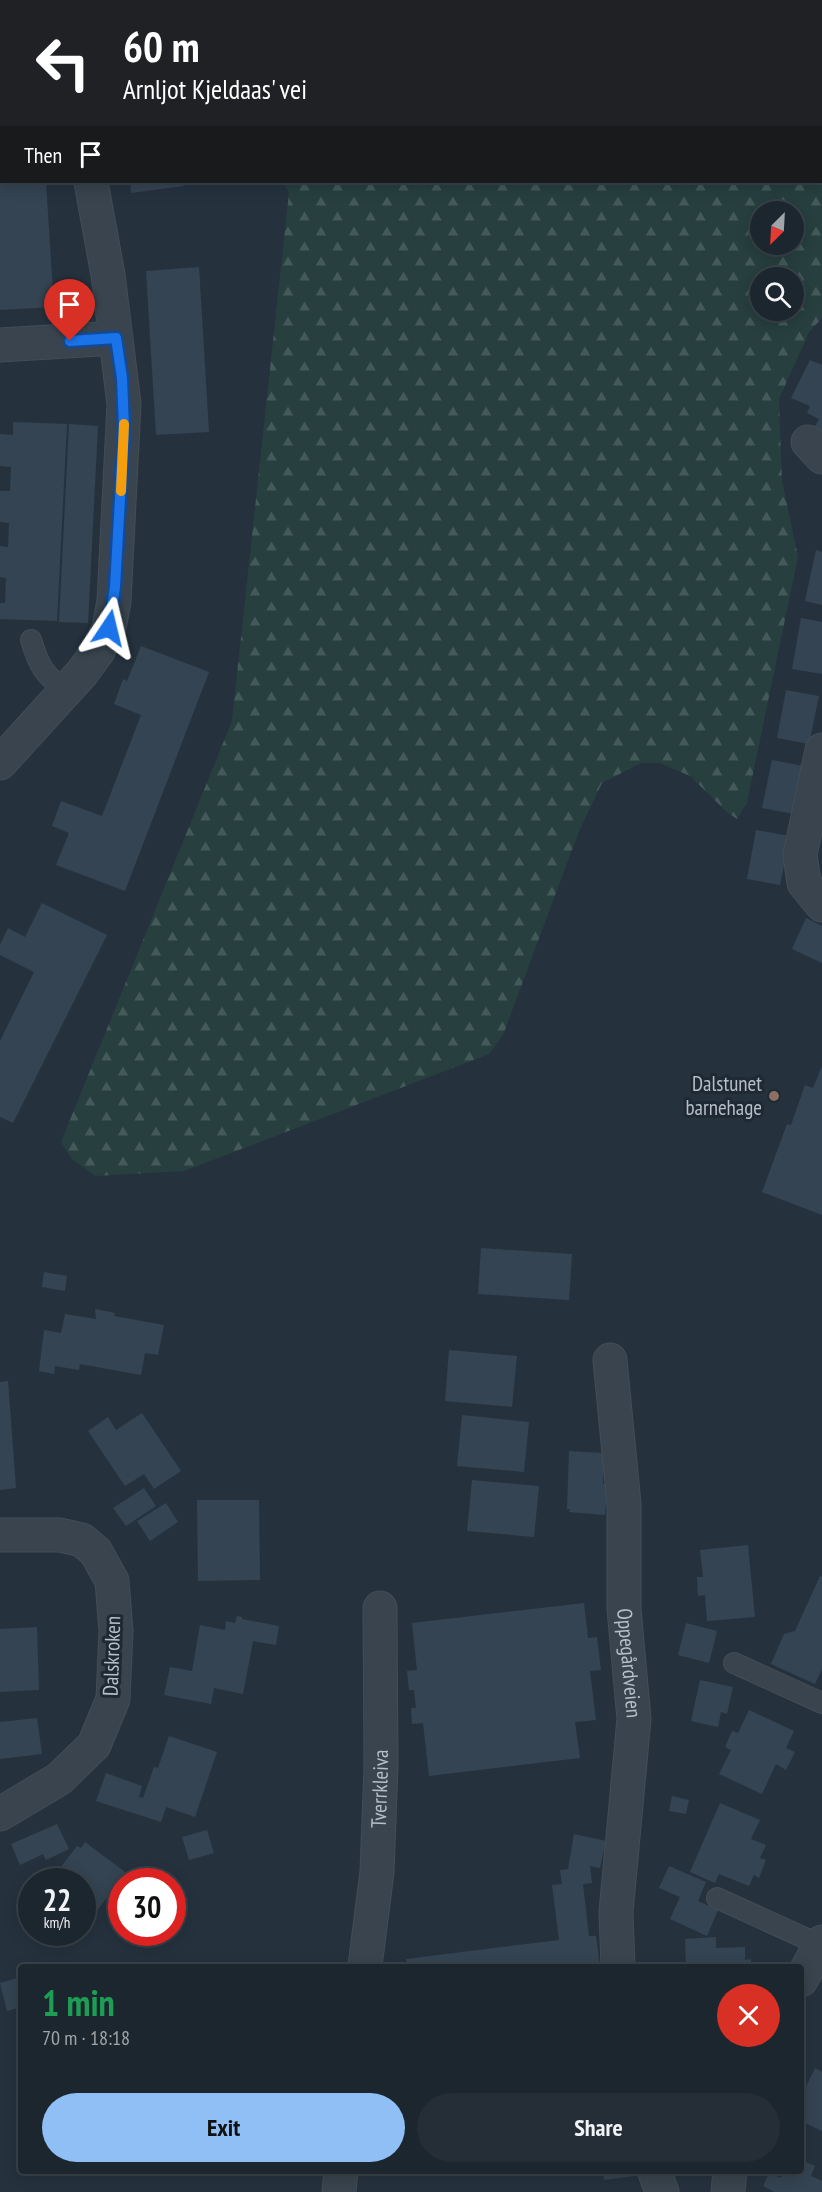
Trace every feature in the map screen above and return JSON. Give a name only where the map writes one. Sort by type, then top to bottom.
[{"type":"street","points":[[0,762],[66,691],[98,651],[109,628],[114,601],[124,428],[122,378],[91,183]]},
{"type":"street","points":[[0,345],[116,338]]},
{"type":"street","points":[[822,750],[800,855],[804,883],[822,905]]},
{"type":"street","name":"Oppegårdveien","points":[[610,1360],[624,1504],[624,1609],[634,1719],[616,1912],[618,1964]]},
{"type":"street","name":"Dalskroken","points":[[0,1535],[60,1535],[81,1540],[96,1552],[112,1581],[116,1631],[113,1699],[94,1745],[59,1779],[0,1814]]},
{"type":"street","name":"Tverrkleiva","points":[[365,1964],[377,1872],[381,1767],[380,1608]]},
{"type":"street","points":[[804,1975],[821,1944]]},
{"type":"street","points":[[339,2192],[341,2174]]},
{"type":"street","points":[[655,2174],[662,2192]]},
{"type":"street","points":[[728,2192],[730,2174]]},
{"type":"lane","points":[[31,640],[36,657],[48,677],[66,691]]},
{"type":"lane","points":[[734,1663],[822,1703]]},
{"type":"lane","points":[[717,1898],[821,1944]]},
{"type":"green space","points":[[284,183],[822,183],[822,318],[809,332],[779,399],[782,481],[798,557],[747,802],[737,819],[690,776],[660,763],[641,763],[602,783],[579,831],[503,1035],[489,1054],[184,1171],[95,1176],[72,1159],[61,1142],[232,721],[289,193]]},
{"type":"building","points":[[0,183],[46,183],[54,307],[0,310]]},
{"type":"building","points":[[130,183],[183,183],[184,186],[131,193]]},
{"type":"building","points":[[199,267],[209,432],[156,435],[146,271]]},
{"type":"building","points":[[810,360],[822,365],[822,435],[813,430],[819,419],[807,413],[810,406],[791,398]]},
{"type":"building","points":[[13,422],[67,424],[57,621],[0,619],[0,603],[5,603],[6,578],[0,577],[0,546],[8,547],[9,523],[0,522],[0,491],[10,491],[11,467],[0,466],[0,434],[13,435]]},
{"type":"building","points":[[69,424],[98,426],[88,623],[59,622]]},
{"type":"building","points":[[816,550],[822,552],[822,605],[805,601]]},
{"type":"building","points":[[801,618],[822,622],[822,674],[792,669]]},
{"type":"building","points":[[141,646],[209,672],[125,891],[56,865],[69,833],[52,826],[61,801],[102,816],[141,715],[114,704],[123,679],[127,681]]},
{"type":"building","points":[[786,690],[819,696],[809,744],[777,738]]},
{"type":"building","points":[[772,760],[804,766],[794,814],[762,808]]},
{"type":"building","points":[[756,830],[790,836],[780,885],[747,879]]},
{"type":"building","points":[[42,903],[107,935],[13,1123],[0,1117],[0,1041],[34,972],[0,955],[0,945],[8,928],[25,937]]},
{"type":"building","points":[[806,918],[822,926],[822,963],[792,949]]},
{"type":"building","points":[[822,1066],[822,1215],[762,1192],[787,1124],[791,1125],[805,1085],[813,1088]]},
{"type":"building","points":[[481,1248],[572,1254],[569,1300],[478,1294]]},
{"type":"building","points":[[44,1272],[67,1276],[65,1291],[42,1287]]},
{"type":"building","points":[[95,1309],[115,1313],[114,1316],[164,1325],[158,1355],[145,1353],[141,1375],[80,1364],[79,1370],[55,1366],[54,1374],[39,1371],[44,1330],[61,1333],[65,1314],[96,1319]]},
{"type":"building","points":[[449,1350],[517,1356],[512,1407],[445,1401]]},
{"type":"building","points":[[8,1381],[16,1488],[0,1490],[0,1382]]},
{"type":"building","points":[[142,1413],[181,1471],[154,1489],[144,1474],[125,1486],[88,1431],[108,1417],[116,1430]]},
{"type":"building","points":[[462,1415],[529,1422],[524,1472],[457,1466]]},
{"type":"building","points":[[569,1451],[604,1453],[603,1484],[608,1484],[605,1515],[569,1512],[570,1509],[567,1509]]},
{"type":"building","points":[[472,1480],[539,1486],[534,1537],[467,1531]]},
{"type":"building","points":[[144,1488],[156,1506],[126,1526],[113,1508]]},
{"type":"building","points":[[197,1500],[259,1500],[260,1580],[198,1581]]},
{"type":"building","points":[[166,1503],[178,1522],[150,1541],[137,1521]]},
{"type":"building","points":[[748,1545],[755,1617],[707,1621],[705,1595],[698,1596],[697,1577],[703,1577],[700,1550]]},
{"type":"building","points":[[820,1576],[822,1577],[822,1669],[815,1684],[771,1664],[784,1634],[795,1631]]},
{"type":"building","points":[[584,1603],[588,1638],[597,1637],[601,1670],[590,1671],[596,1720],[575,1722],[580,1758],[429,1776],[423,1723],[412,1724],[411,1708],[416,1708],[414,1690],[409,1690],[407,1671],[417,1670],[412,1623]]},
{"type":"building","points":[[237,1616],[279,1626],[276,1645],[253,1641],[243,1694],[214,1688],[211,1704],[164,1695],[170,1667],[192,1671],[200,1625],[225,1630],[226,1621],[235,1623]]},
{"type":"building","points":[[686,1623],[717,1631],[709,1663],[678,1655]]},
{"type":"building","points":[[37,1627],[39,1690],[0,1692],[0,1629]]},
{"type":"building","points":[[700,1680],[733,1687],[727,1714],[721,1712],[718,1727],[691,1721]]},
{"type":"building","points":[[749,1710],[794,1731],[786,1748],[795,1752],[786,1770],[776,1764],[762,1794],[719,1774],[731,1750],[725,1747],[732,1731],[738,1733]]},
{"type":"building","points":[[37,1718],[42,1754],[0,1759],[0,1722]]},
{"type":"building","points":[[169,1736],[217,1752],[195,1817],[166,1807],[161,1822],[96,1801],[106,1773],[142,1786],[139,1797],[143,1798],[154,1767],[158,1768]]},
{"type":"building","points":[[672,1796],[689,1800],[686,1814],[669,1811]]},
{"type":"building","points":[[720,1803],[760,1820],[751,1839],[766,1845],[760,1858],[766,1860],[759,1878],[754,1875],[749,1886],[719,1874],[715,1883],[690,1872]]},
{"type":"building","points":[[57,1824],[69,1849],[46,1860],[43,1854],[20,1865],[11,1844]]},
{"type":"building","points":[[207,1830],[214,1853],[189,1860],[182,1837]]},
{"type":"building","points":[[574,1834],[606,1841],[600,1868],[590,1866],[592,1883],[583,1884],[589,1936],[596,1936],[600,1964],[407,1964],[406,1959],[559,1940],[552,1885],[562,1884],[560,1870],[568,1869]]},
{"type":"building","points":[[85,1842],[120,1868],[108,1868],[108,1896],[96,1912],[96,1868],[60,1868],[77,1846],[81,1848]]},
{"type":"building","points":[[669,1866],[706,1882],[698,1901],[718,1910],[707,1936],[670,1919],[680,1897],[659,1888]]},
{"type":"building","points":[[716,1937],[716,1948],[745,1947],[745,1960],[751,1959],[751,1964],[686,1964],[685,1939]]},
{"type":"building","points":[[18,1978],[18,2008],[7,2011],[0,1983]]},
{"type":"building","points":[[815,2068],[822,2072],[822,2131],[804,2122],[804,2091]]},
{"type":"building","points":[[804,2161],[815,2166],[811,2176],[822,2181],[822,2192],[774,2192],[763,2186],[769,2174],[781,2178],[782,2174],[804,2174]]},
{"type":"building","points":[[603,2174],[635,2174],[635,2176],[604,2180]]},
{"type":"slow traffic","points":[[121,491],[124,424]]},
{"type":"place","name":"Dalstunet barnehage","points":[[774,1096]]},
{"type":"route","points":[[70,341],[116,338],[122,378],[124,428],[121,496],[114,601],[109,628]]}]
